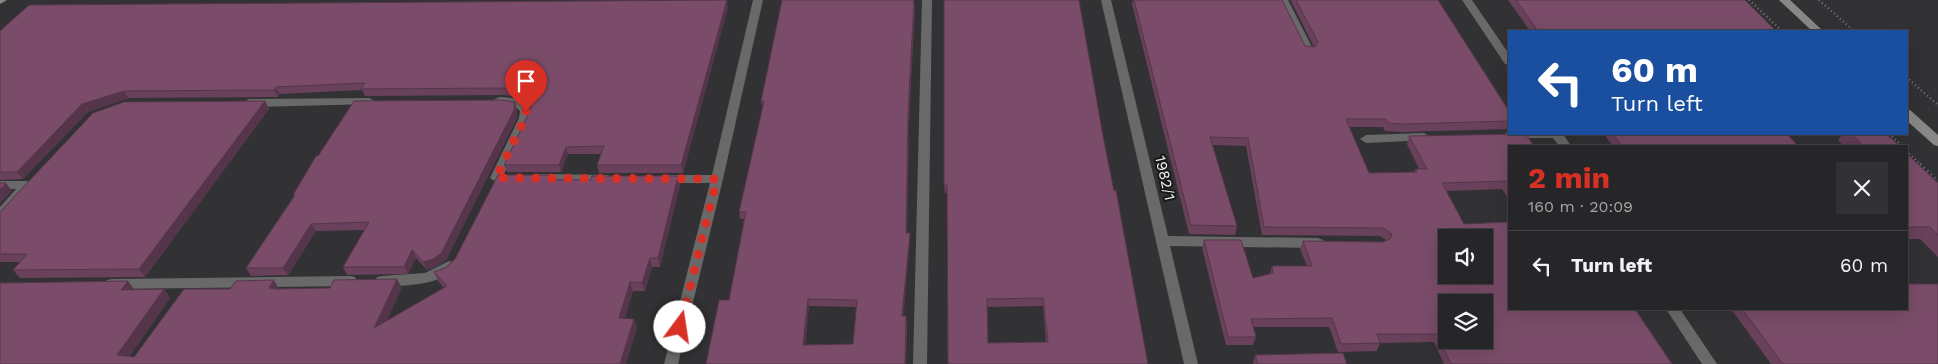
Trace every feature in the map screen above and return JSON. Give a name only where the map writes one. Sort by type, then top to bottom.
[{"type":"street","points":[[671,364],[717,179],[758,0]]},
{"type":"street","points":[[920,364],[927,0]]},
{"type":"street","name":"1982/1","points":[[1106,0],[1191,364]]},
{"type":"street","points":[[1283,0],[1309,52]]},
{"type":"street","points":[[1467,0],[1508,61]]},
{"type":"street","points":[[1784,0],[1817,30]]},
{"type":"street","points":[[485,101],[516,102],[523,106],[526,111],[525,118],[494,182],[520,178],[621,179]]},
{"type":"street","points":[[238,103],[376,102]]},
{"type":"street","points":[[1908,115],[1938,142]]},
{"type":"street","points":[[1500,136],[1528,135]]},
{"type":"street","points":[[1366,139],[1433,137]]},
{"type":"street","points":[[650,179],[717,179]]},
{"type":"street","points":[[0,185],[30,182],[0,215]]},
{"type":"street","points":[[1162,241],[1331,243]]},
{"type":"street","points":[[96,284],[414,281],[443,272],[452,264],[458,254]]},
{"type":"street","points":[[180,299],[192,283]]},
{"type":"street","points":[[1674,310],[1710,364]]},
{"type":"path","points":[[1749,0],[1781,30]]},
{"type":"path","points":[[1819,0],[1853,30]]},
{"type":"path","points":[[1908,79],[1938,105]]},
{"type":"path","points":[[1890,135],[1901,145]]},
{"type":"path","points":[[1908,153],[1938,181]]},
{"type":"building","points":[[727,0],[681,165],[597,165],[604,146],[566,147],[559,165],[504,165],[530,111],[531,104],[525,94],[503,88],[361,89],[365,83],[276,87],[274,90],[124,91],[82,104],[17,172],[0,172],[0,31],[29,5]]},
{"type":"building","points":[[782,0],[914,0],[908,115],[906,233],[910,233],[902,316],[906,316],[905,364],[706,364],[719,300],[729,300],[746,212],[739,212],[764,101],[761,101]],"holes":[[[808,299],[857,300],[853,344],[803,345]]]},
{"type":"building","points":[[944,0],[1079,0],[1104,141],[1114,191],[1116,190],[1148,364],[948,364],[947,185],[944,185]],"holes":[[[1043,298],[1048,342],[988,343],[987,299]]]},
{"type":"building","points":[[1134,0],[1282,0],[1305,46],[1315,47],[1318,42],[1296,0],[1438,0],[1508,109],[1508,121],[1403,124],[1388,123],[1386,119],[1346,119],[1369,173],[1417,172],[1416,169],[1427,169],[1409,136],[1527,135],[1533,145],[1508,145],[1508,184],[1506,181],[1442,183],[1464,224],[1508,222],[1508,310],[1636,310],[1672,364],[1451,364],[1444,349],[1493,349],[1493,294],[1438,294],[1438,336],[1437,334],[1377,334],[1380,343],[1341,344],[1332,318],[1251,319],[1256,337],[1228,337],[1204,240],[1241,240],[1253,278],[1273,273],[1272,266],[1312,266],[1303,241],[1383,242],[1390,239],[1392,234],[1383,228],[1264,227],[1248,138],[1210,137],[1237,226],[1191,225]]},
{"type":"building","points":[[1516,0],[1745,0],[1775,30],[1537,30]]},
{"type":"building","points":[[502,100],[515,102],[514,110],[442,252],[434,259],[423,262],[412,250],[404,267],[343,267],[369,222],[311,224],[283,268],[246,268],[295,195],[293,195],[316,156],[318,156],[354,101]]},
{"type":"building","points":[[265,101],[139,269],[13,270],[27,254],[0,254],[0,212],[93,113],[124,102]]},
{"type":"building","points":[[1614,135],[1788,135],[1797,145],[1621,145]]},
{"type":"building","points":[[1852,135],[1887,135],[1899,145],[1849,145],[1847,143],[1861,143]]},
{"type":"building","points":[[1908,155],[1938,183],[1938,235],[1930,227],[1908,227]]},
{"type":"building","points":[[498,175],[554,175],[552,180],[591,180],[592,176],[678,176],[658,258],[650,258],[642,283],[630,282],[619,318],[634,319],[620,364],[0,364],[0,283],[128,281],[121,290],[164,289],[117,355],[134,357],[184,289],[230,289],[236,281],[274,280],[269,288],[276,289],[330,288],[334,280],[397,279],[374,328],[447,286],[434,272],[445,268],[455,259]]},
{"type":"building","points":[[0,183],[6,183],[0,190]]},
{"type":"building","points":[[1908,284],[1938,284],[1938,364],[1783,364],[1743,310],[1908,310]]},
{"type":"building","points":[[1343,353],[1347,364],[1258,364],[1255,355]]},
{"type":"route","points":[[526,111],[525,118],[496,178],[717,179],[680,327]]}]
